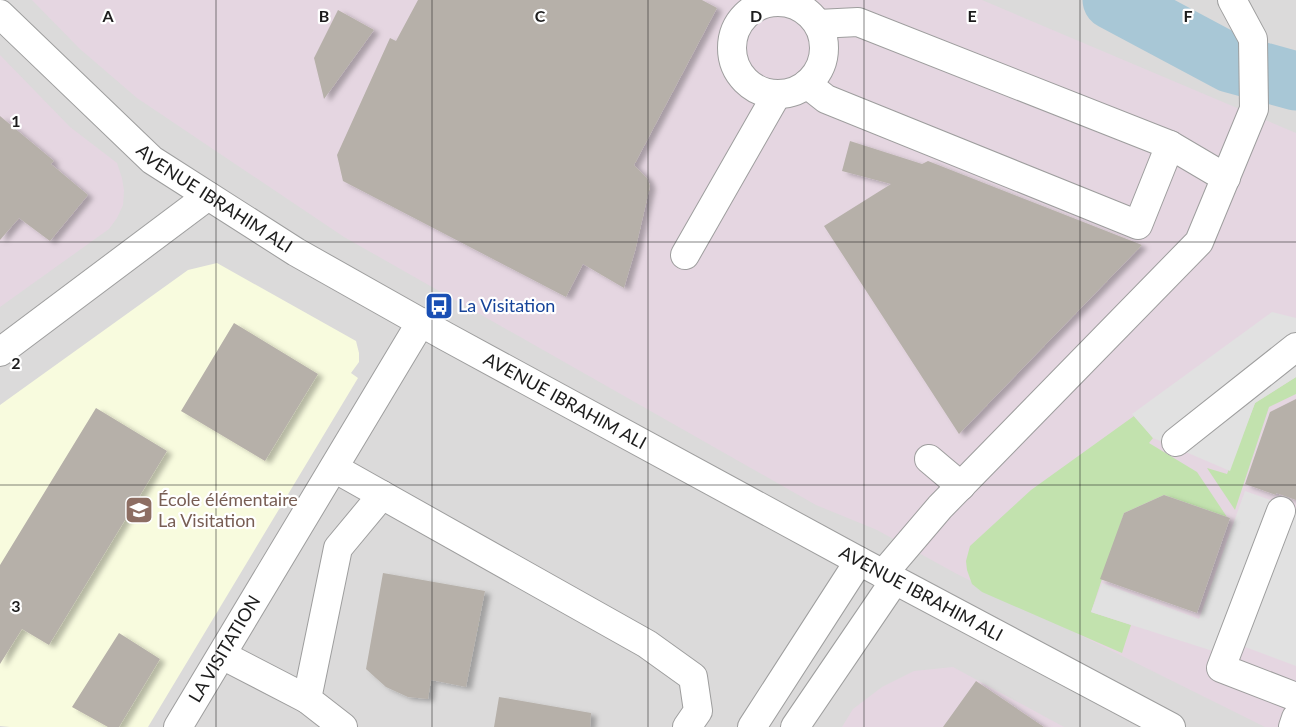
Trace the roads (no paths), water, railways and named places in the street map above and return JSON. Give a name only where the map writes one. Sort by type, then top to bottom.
[{"type":"street","points":[[796,727],[889,577],[940,507],[1199,242],[1254,109],[1253,39],[1232,0]]},
{"type":"street","points":[[777,1],[794,4],[807,12],[818,24],[824,49],[822,62],[816,74],[807,84],[792,92],[777,94],[761,91],[747,83],[737,71],[732,56],[732,39],[738,24],[748,12],[762,4],[777,1]]},
{"type":"street","name":"AVENUE IBRAHIM ALI","points":[[0,14],[152,160],[296,252],[859,561],[1171,727]]},
{"type":"street","points":[[818,24],[858,22],[1170,145],[1226,178]]},
{"type":"street","points":[[807,84],[826,99],[1138,225],[1170,145]]},
{"type":"street","points":[[685,255],[777,94]]},
{"type":"street","points":[[0,352],[208,196]]},
{"type":"street","name":"LA VISITATION","points":[[178,727],[421,322]]},
{"type":"street","points":[[1176,442],[1296,347]]},
{"type":"street","points":[[929,459],[961,486]]},
{"type":"street","points":[[334,468],[647,644],[693,677],[698,711],[687,727]]},
{"type":"street","points":[[307,699],[338,548],[382,495]]},
{"type":"street","points":[[1281,511],[1221,668],[1296,697]]},
{"type":"street","points":[[752,727],[859,561]]},
{"type":"street","points":[[222,655],[307,699],[343,727]]},
{"type":"street","points":[[1293,727],[1296,718]]},
{"type":"waterway","points":[[1112,0],[1230,63],[1296,81]]},
{"type":"place","name":"La Visitation","points":[[439,306]]},
{"type":"place","name":"École élémentaire La Visitation","points":[[139,510]]}]
